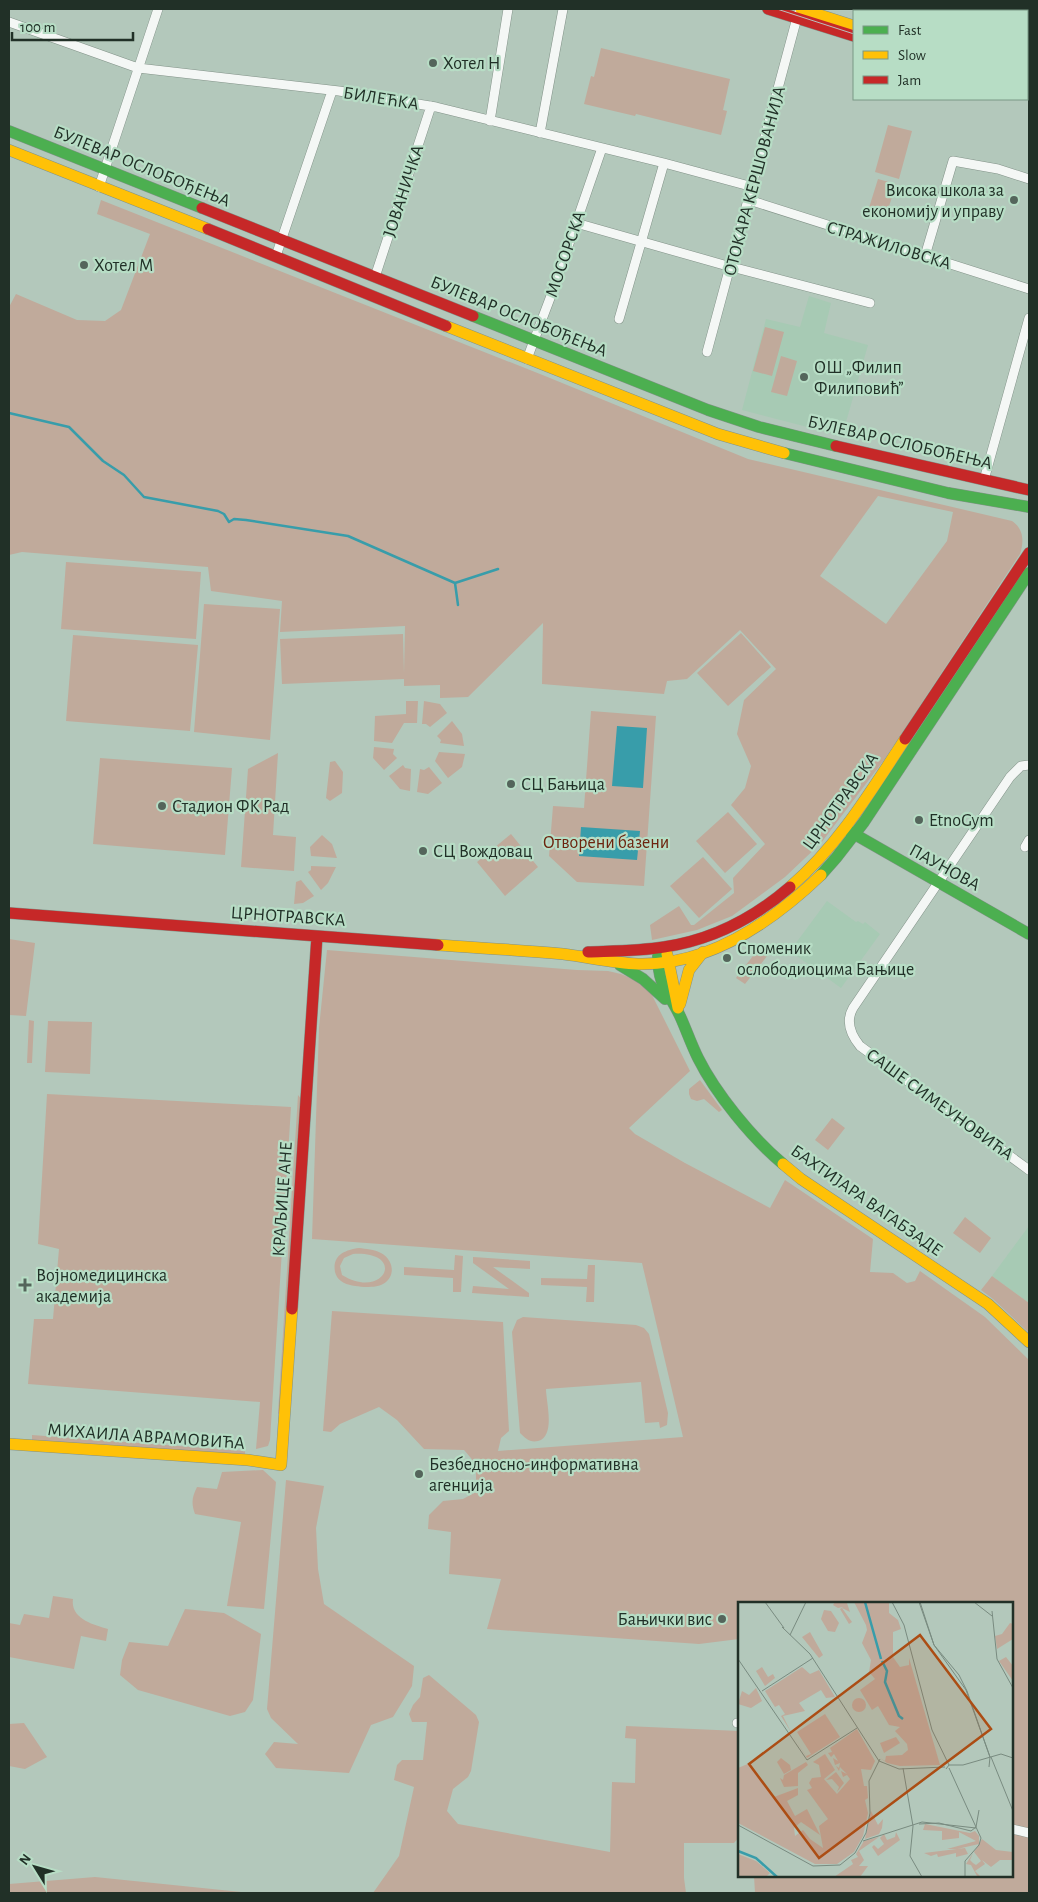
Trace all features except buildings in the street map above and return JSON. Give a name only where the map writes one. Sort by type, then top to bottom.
[{"type":"main road","points":[[768,9],[799,12],[853,26]]},
{"type":"main road","points":[[799,12],[853,36]]},
{"type":"main road","name":"БУЛЕВАР ОСЛОБОЂЕЊА","points":[[9,131],[708,410],[794,436],[1029,490]]},
{"type":"main road","name":"БУЛЕВАР ОСЛОБОЂЕЊА","points":[[9,150],[700,428],[789,455],[875,476],[948,493],[1029,507]]},
{"type":"main road","points":[[789,455],[794,436]]},
{"type":"main road","points":[[875,476],[879,457]]},
{"type":"main road","points":[[1014,504],[1029,516]]},
{"type":"main road","name":"ЦРНОТРАВСКА","points":[[9,913],[564,954],[645,964],[663,962],[703,952],[739,936],[789,903],[826,870],[1029,553]]},
{"type":"main road","name":"ЦРНОТРАВСКА","points":[[564,954],[662,948],[710,937],[725,931],[780,896],[850,832],[1029,573]]},
{"type":"main road","name":"ПАУНОВА","points":[[850,832],[1029,934]]},
{"type":"main road","name":"КРАЉИЦЕ АНЕ","points":[[281,1465],[317,936]]},
{"type":"main road","name":"БАХТИЈАРА ВАГАБЗАДЕ","points":[[662,948],[661,982],[691,1044],[713,1082],[755,1137],[770,1153],[818,1191],[988,1304],[1029,1342]]},
{"type":"main road","points":[[678,1014],[682,991],[689,970],[703,952]]},
{"type":"main road","points":[[611,961],[628,968],[642,979],[678,1014]]},
{"type":"main road","name":"МИХАИЛА АВРАМОВИЋА","points":[[9,1444],[248,1460],[281,1465]]},
{"type":"street","points":[[99,187],[158,9]]},
{"type":"street","points":[[490,120],[508,9]]},
{"type":"street","points":[[540,133],[563,9]]},
{"type":"street","name":"ОТОКАРА КЕРШОВАНИЈА","points":[[707,352],[799,12]]},
{"type":"street","name":"БИЛЕЋКА","points":[[9,22],[138,68],[332,91],[431,106],[664,163],[753,187]]},
{"type":"street","points":[[276,256],[332,91]]},
{"type":"street","name":"ЈОВАНИЧКА","points":[[375,277],[431,106]]},
{"type":"street","name":"МОСОРСКА","points":[[526,359],[602,148]]},
{"type":"street","points":[[925,256],[953,161],[998,169],[1029,179]]},
{"type":"street","points":[[619,319],[664,163]]},
{"type":"street","name":"СТРАЖИЛОВСКА","points":[[749,200],[1029,289]]},
{"type":"street","points":[[576,223],[642,243],[870,303]]},
{"type":"street","points":[[984,480],[1029,318]]},
{"type":"street","name":"САШЕ СИМЕУНОВИЋА","points":[[1029,764],[1021,766],[1010,777],[851,1012],[849,1023],[851,1034],[866,1051],[1029,1170]]},
{"type":"street","points":[[1013,1829],[1029,1834]]},
{"type":"shaded area","name":"ОШ „Филип Филиповић”","points":[[809,296],[831,303],[824,333],[868,345],[842,436],[742,410],[766,319],[800,327]]},
{"type":"shaded area","points":[[827,901],[856,922],[858,921],[863,924],[865,922],[880,934],[841,988],[790,951]]},
{"type":"shaded area","points":[[1029,1226],[1029,1303],[992,1276]]},
{"type":"green space","points":[[601,48],[730,79],[723,110],[727,111],[721,135],[636,114],[635,116],[584,104],[591,76],[594,77]]},
{"type":"green space","points":[[888,125],[912,131],[899,179],[875,172]]},
{"type":"green space","points":[[878,179],[896,184],[886,216],[868,211]]},
{"type":"green space","points":[[101,200],[545,376],[748,459],[1012,521],[1019,528],[1022,536],[1020,554],[884,760],[821,843],[785,877],[732,916],[697,930],[652,940],[650,925],[679,906],[691,925],[694,925],[734,893],[733,878],[765,844],[731,805],[745,788],[751,766],[737,734],[744,700],[776,669],[740,630],[687,679],[667,681],[664,694],[542,684],[543,623],[468,697],[440,698],[440,685],[404,686],[404,679],[282,684],[280,639],[403,634],[404,673],[405,626],[280,632],[282,601],[211,591],[208,567],[22,552],[9,555],[9,307],[16,294],[77,320],[105,321],[121,310],[150,234],[97,214]],"holes":[[[878,496],[953,512],[947,541],[886,624],[820,576]]]},
{"type":"green space","points":[[765,327],[784,332],[772,376],[753,371]]},
{"type":"green space","points":[[781,356],[797,361],[787,396],[771,392]]},
{"type":"green space","points":[[66,562],[201,572],[196,639],[61,629]]},
{"type":"green space","points":[[204,604],[280,609],[270,740],[194,732]]},
{"type":"green space","points":[[741,633],[771,667],[728,706],[697,673]]},
{"type":"green space","points":[[73,635],[198,645],[190,731],[66,721]]},
{"type":"green space","points":[[406,701],[418,701],[417,723],[404,723],[392,743],[374,741],[375,716],[406,714]]},
{"type":"green space","points":[[424,701],[440,704],[447,713],[430,727],[422,724]]},
{"type":"green space","name":"Отворени базени","points":[[591,711],[656,716],[644,886],[577,882],[549,856],[553,806],[584,808]]},
{"type":"green space","points":[[452,721],[462,734],[464,746],[440,743],[441,740],[437,736]]},
{"type":"green space","points":[[374,747],[394,749],[393,754],[397,758],[384,770],[373,758]]},
{"type":"green space","points":[[439,752],[465,754],[462,767],[448,778],[435,761]]},
{"type":"green space","points":[[278,753],[273,835],[296,837],[294,871],[241,867],[248,769]]},
{"type":"green space","name":"Стадион ФК Рад","points":[[100,758],[232,768],[225,855],[93,844]]},
{"type":"green space","points":[[335,761],[343,772],[342,793],[330,801],[326,798],[330,762]]},
{"type":"green space","points":[[403,765],[405,768],[411,769],[410,791],[400,789],[389,776]]},
{"type":"green space","points":[[429,767],[442,783],[428,794],[417,792],[420,769],[424,770]]},
{"type":"green space","points":[[728,812],[757,844],[725,873],[696,841]]},
{"type":"green space","points":[[511,834],[538,867],[505,896],[477,862]]},
{"type":"green space","points":[[322,835],[332,844],[337,858],[311,856],[310,847]]},
{"type":"green space","points":[[703,857],[732,889],[699,918],[670,886]]},
{"type":"green space","points":[[311,866],[336,867],[328,883],[321,890],[308,872],[311,870]]},
{"type":"green space","points":[[301,880],[314,896],[303,903],[294,904],[296,882]]},
{"type":"green space","points":[[9,939],[35,943],[26,1016],[9,1015]]},
{"type":"green space","points":[[759,948],[768,955],[745,984],[736,978]]},
{"type":"green space","points":[[327,950],[608,971],[635,980],[650,991],[690,1071],[629,1128],[635,1134],[770,1208],[785,1180],[873,1239],[870,1272],[893,1273],[907,1283],[915,1281],[920,1271],[985,1317],[1029,1360],[1029,1893],[755,1893],[754,1877],[1013,1877],[1013,1602],[738,1602],[738,1639],[699,1644],[487,1629],[501,1579],[449,1574],[451,1532],[428,1529],[429,1515],[443,1501],[463,1499],[476,1492],[476,1464],[464,1450],[424,1449],[397,1420],[379,1407],[340,1424],[331,1432],[323,1431],[332,1311],[503,1322],[509,1431],[501,1438],[498,1451],[683,1437],[642,1263],[312,1239],[319,1028]]},
{"type":"green space","points":[[29,1020],[34,1021],[32,1063],[27,1063]]},
{"type":"green space","points":[[48,1021],[92,1022],[90,1074],[45,1072]]},
{"type":"green space","points":[[700,1080],[722,1110],[719,1112],[704,1099],[697,1101],[691,1099],[689,1089]]},
{"type":"green space","points":[[47,1094],[291,1107],[270,1440],[268,1446],[256,1449],[260,1402],[28,1384],[34,1319],[53,1319],[59,1249],[38,1244]]},
{"type":"green space","points":[[298,1095],[302,1100],[280,1416],[278,1413]]},
{"type":"green space","points":[[832,1118],[845,1128],[828,1150],[815,1140]]},
{"type":"green space","points":[[965,1217],[991,1238],[980,1253],[953,1233]]},
{"type":"green space","points":[[354,1249],[373,1250],[385,1256],[392,1268],[392,1273],[387,1281],[379,1286],[364,1287],[349,1285],[339,1279],[335,1272],[338,1257],[344,1252]],"holes":[[[353,1254],[370,1255],[380,1260],[385,1266],[384,1273],[378,1279],[369,1282],[357,1281],[342,1275],[340,1266],[344,1258]]]},
{"type":"green space","points":[[455,1255],[463,1256],[461,1292],[453,1292],[453,1278],[404,1275],[404,1267],[454,1270]]},
{"type":"green space","points":[[473,1257],[530,1261],[530,1269],[493,1267],[529,1293],[529,1297],[472,1293],[473,1286],[509,1289],[473,1263]]},
{"type":"green space","points":[[588,1265],[595,1265],[594,1302],[586,1302],[587,1287],[541,1285],[541,1278],[587,1279]]},
{"type":"green space","points":[[992,1276],[1029,1303],[1029,1333],[981,1290]]},
{"type":"green space","points":[[523,1317],[636,1325],[644,1328],[649,1334],[668,1413],[667,1425],[660,1428],[659,1422],[645,1423],[641,1382],[546,1389],[549,1418],[547,1433],[544,1438],[538,1441],[530,1441],[526,1438],[520,1433],[512,1332],[517,1320]]},
{"type":"green space","points":[[32,1435],[245,1451],[245,1455],[32,1441]]},
{"type":"green space","points":[[263,1470],[276,1482],[264,1609],[227,1606],[241,1522],[195,1514],[193,1497],[197,1487],[217,1489],[222,1472]]},
{"type":"green space","points":[[286,1480],[324,1486],[316,1528],[318,1569],[324,1604],[414,1666],[412,1686],[393,1717],[371,1725],[349,1773],[276,1768],[265,1754],[274,1742],[298,1744],[271,1718],[267,1709]]},
{"type":"green space","points":[[53,1596],[73,1599],[75,1612],[79,1616],[90,1623],[108,1629],[106,1641],[81,1636],[74,1669],[9,1657],[9,1623],[20,1625],[24,1614],[49,1618]]},
{"type":"green space","points":[[185,1609],[224,1613],[261,1634],[253,1700],[245,1712],[230,1716],[138,1690],[120,1675],[122,1660],[129,1642],[168,1646]]},
{"type":"green space","points":[[429,1675],[476,1715],[479,1722],[471,1771],[468,1777],[453,1789],[447,1811],[458,1824],[610,1852],[612,1782],[635,1783],[636,1739],[625,1738],[626,1726],[738,1731],[738,1838],[734,1843],[684,1843],[686,1893],[373,1893],[399,1856],[414,1787],[394,1780],[397,1765],[402,1760],[423,1760],[427,1722],[412,1722],[409,1714],[413,1705],[420,1697],[423,1678]]},
{"type":"green space","points":[[24,1723],[47,1757],[25,1769],[9,1766],[9,1724]]},
{"type":"green space","points":[[95,1877],[251,1893],[9,1893],[9,1884]]},
{"type":"water","points":[[617,726],[647,728],[643,788],[612,786]]},
{"type":"water","points":[[581,827],[640,831],[637,860],[579,856]]},
{"type":"waterway","points":[[9,413],[69,427],[103,461],[124,475],[144,497],[218,511],[224,514],[229,522],[234,519],[246,520],[348,536],[455,583],[498,569]]},
{"type":"waterway","points":[[455,583],[458,605]]},
{"type":"tram line","points":[[777,9],[853,34]]},
{"type":"traffic: fast","points":[[9,131],[202,208]]},
{"type":"traffic: fast","points":[[473,316],[708,410],[759,427],[836,446]]},
{"type":"traffic: fast","points":[[784,453],[948,493],[1029,507]]},
{"type":"traffic: fast","points":[[821,875],[864,822],[1029,573]]},
{"type":"traffic: fast","points":[[849,831],[1029,934]]},
{"type":"traffic: fast","points":[[658,956],[658,966],[664,988],[680,1016],[695,1053],[706,1072],[725,1101],[747,1129],[783,1164]]},
{"type":"traffic: fast","points":[[620,965],[643,979],[665,999]]},
{"type":"traffic: slow","points":[[801,9],[853,26]]},
{"type":"traffic: slow","points":[[9,150],[208,229]]},
{"type":"traffic: slow","points":[[446,326],[718,434],[784,453]]},
{"type":"traffic: slow","points":[[790,887],[839,836],[905,739]]},
{"type":"traffic: slow","points":[[438,945],[563,954],[638,964],[664,963],[714,949],[738,937],[782,909],[821,875]]},
{"type":"traffic: slow","points":[[680,1004],[689,970],[703,952]]},
{"type":"traffic: slow","points":[[667,954],[678,1008]]},
{"type":"traffic: slow","points":[[783,1164],[801,1179],[988,1304],[1029,1342]]},
{"type":"traffic: slow","points":[[9,1444],[248,1460],[281,1465],[292,1309]]},
{"type":"traffic: jam","points":[[768,9],[853,36]]},
{"type":"traffic: jam","points":[[202,208],[473,316]]},
{"type":"traffic: jam","points":[[208,229],[446,326]]},
{"type":"traffic: jam","points":[[836,446],[1029,490]]},
{"type":"traffic: jam","points":[[905,739],[1029,553]]},
{"type":"traffic: jam","points":[[588,952],[655,948],[699,939],[747,918],[790,887]]},
{"type":"traffic: jam","points":[[9,913],[438,945]]},
{"type":"traffic: jam","points":[[292,1309],[317,936]]},
{"type":"place","name":"Хотел Н","points":[[433,63]]},
{"type":"place","name":"Висока школа за економију и управу","points":[[1014,200]]},
{"type":"place","name":"Хотел М","points":[[84,265]]},
{"type":"place","name":"ОШ „Филип Филиповић”","points":[[804,377]]},
{"type":"place","name":"СЦ Бањица","points":[[511,784]]},
{"type":"place","name":"Стадион ФК Рад","points":[[162,806]]},
{"type":"place","name":"EtnoGym","points":[[919,820]]},
{"type":"place","name":"СЦ Вождовац","points":[[423,851]]},
{"type":"place","name":"Споменик ослободиоцима Бањице","points":[[727,958]]},
{"type":"place","name":"Војномедицинска академија","points":[[25,1285]]},
{"type":"place","name":"Безбедносно-информативна агенција","points":[[419,1474]]},
{"type":"place","name":"Бањички вис","points":[[722,1619]]}]
